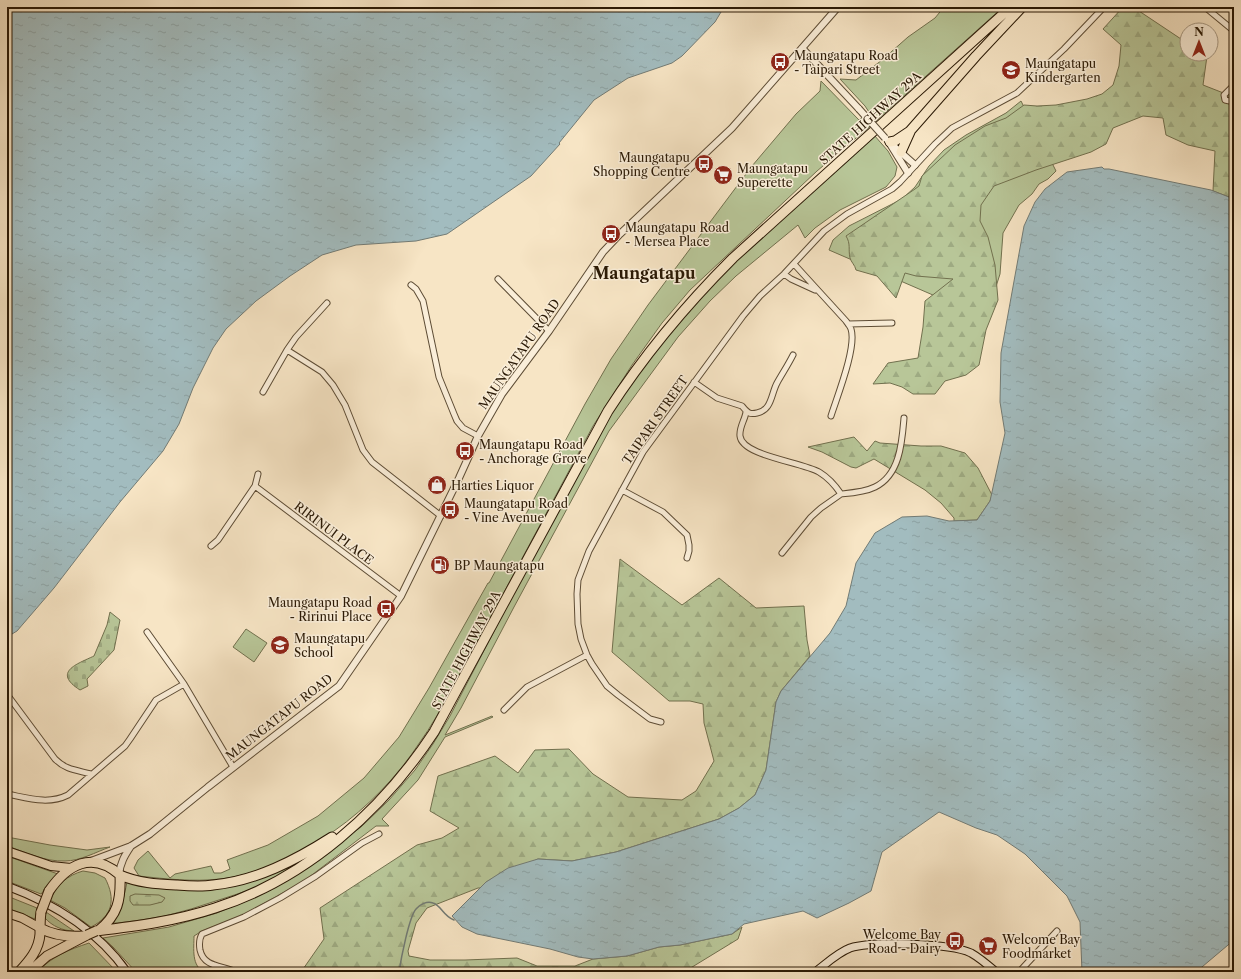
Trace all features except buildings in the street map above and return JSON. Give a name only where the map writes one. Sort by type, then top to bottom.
[{"type":"highway","name":"STATE HIGHWAY 29A","points":[[96,931],[144,925],[216,908],[273,883],[335,842],[395,785],[434,732],[608,411],[657,341],[694,298],[733,258],[1011,7]]},
{"type":"highway","points":[[887,140],[895,141],[910,131],[976,56],[1022,7]]},
{"type":"highway","points":[[902,152],[910,131]]},
{"type":"highway","name":"STATE HIGHWAY 29A","points":[[119,875],[140,882],[165,885],[201,886],[225,884],[274,869],[304,854],[360,819]]},
{"type":"highway","points":[[18,972],[37,949],[39,942],[41,912],[49,891],[60,878],[71,868],[85,862],[103,864],[119,875],[120,890],[117,907],[108,921],[96,931],[83,936],[47,956],[28,972]]},
{"type":"highway","points":[[40,928],[56,934],[83,936]]},
{"type":"main road","points":[[7,851],[51,866],[71,868]]},
{"type":"main road","points":[[7,886],[42,900],[83,927],[102,943],[127,972]]},
{"type":"main road","points":[[7,913],[22,918],[40,928]]},
{"type":"main road","points":[[815,972],[835,956],[848,949],[861,945],[880,944],[954,948],[971,953],[996,972]]},
{"type":"street","name":"MAUNGATAPU ROAD","points":[[85,862],[131,846],[159,827],[233,767],[339,686],[401,596],[441,516],[478,436],[502,394],[549,331],[603,252],[732,128],[838,7]]},
{"type":"street","name":"TAIPARI STREET","points":[[661,722],[650,719],[607,686],[598,675],[587,655],[581,639],[578,624],[578,580],[589,551],[643,452],[743,316],[760,296],[794,264],[812,243],[837,220],[884,194],[900,182],[952,128],[1017,93],[1064,49],[1104,7]]},
{"type":"street","points":[[1205,7],[1234,31]]},
{"type":"street","points":[[802,48],[887,140],[915,165]]},
{"type":"street","points":[[1234,84],[1224,95],[1225,100],[1234,102]]},
{"type":"street","points":[[887,140],[908,173]]},
{"type":"street","points":[[794,264],[848,324],[852,334],[844,381],[831,416]]},
{"type":"street","points":[[784,274],[791,279],[817,291]]},
{"type":"street","points":[[498,279],[549,331]]},
{"type":"street","points":[[410,286],[416,289],[423,301],[439,377],[457,421],[463,428],[478,436]]},
{"type":"street","points":[[263,392],[287,350],[305,326],[327,303]]},
{"type":"street","points":[[848,324],[892,323]]},
{"type":"street","points":[[287,350],[322,372],[333,385],[347,409],[363,450],[372,462],[441,516]]},
{"type":"street","points":[[746,412],[753,414],[763,412],[768,407],[777,382],[793,355]]},
{"type":"street","points":[[694,382],[717,398],[742,406],[746,412],[746,418],[740,430],[741,440],[748,448],[759,453],[805,466],[818,472],[835,485],[841,494]]},
{"type":"street","points":[[782,553],[811,517],[841,494],[870,489],[882,483],[890,475],[901,448],[904,418]]},
{"type":"street","points":[[211,546],[218,540],[254,486],[258,474]]},
{"type":"street","name":"RIRINUI PLACE","points":[[254,486],[401,596]]},
{"type":"street","points":[[622,490],[663,512],[686,535],[689,544],[687,558]]},
{"type":"street","points":[[147,632],[184,684],[233,767]]},
{"type":"street","points":[[504,710],[527,687],[587,655]]},
{"type":"street","points":[[7,794],[41,800],[55,800],[68,795],[130,739],[156,700],[184,684]]},
{"type":"street","points":[[9,697],[61,765],[69,769],[92,774]]},
{"type":"street","points":[[236,972],[214,965],[205,960],[200,949],[202,934],[244,917],[280,898],[316,876],[362,843],[379,834]]},
{"type":"street","name":"MAUNGATAPU ROAD","points":[[119,875],[120,867],[131,846]]},
{"type":"street","points":[[1019,972],[1057,931]]},
{"type":"green space","points":[[944,7],[1003,7],[868,128],[817,171],[690,290],[662,323],[632,365],[593,426],[432,724],[402,767],[381,791],[370,802],[334,831],[295,854],[275,864],[253,872],[210,880],[180,880],[139,876],[134,868],[138,860],[148,851],[170,878],[175,874],[211,866],[214,873],[221,873],[230,869],[227,860],[268,845],[318,816],[364,778],[399,737],[429,688],[489,583],[585,404],[611,359],[648,305],[752,166],[796,114],[820,91],[821,81],[859,120],[869,112],[840,79],[856,80],[908,37],[935,18]]},
{"type":"green space","points":[[1123,7],[1133,7],[1179,38],[1179,62],[1206,62],[1203,85],[1226,94],[1234,81],[1234,199],[1213,191],[1215,151],[1188,145],[1166,135],[1163,118],[1143,116],[1113,128],[1106,144],[1091,152],[1036,170],[994,186],[981,205],[980,221],[988,237],[995,265],[998,300],[986,330],[979,365],[966,375],[945,381],[935,394],[913,394],[902,387],[890,383],[873,384],[888,363],[918,358],[925,301],[953,279],[916,276],[905,273],[896,298],[877,276],[856,270],[850,258],[849,244],[846,236],[919,186],[922,176],[955,145],[985,126],[1006,118],[1024,105],[1056,105],[1087,99],[1102,94],[1113,85],[1119,66],[1121,45],[1103,29]]},
{"type":"green space","points":[[1021,101],[1056,171],[1048,179],[1039,184],[1032,194],[1019,205],[1003,233],[1000,274],[986,318],[829,250],[833,240],[849,226],[902,199],[915,187],[929,166],[944,150],[966,135],[1006,113]]},
{"type":"green space","points":[[874,135],[888,151],[897,167],[895,176],[886,187],[840,210],[815,228],[805,238],[798,225],[736,276],[710,301],[678,337],[609,431],[461,708],[445,735],[492,716],[493,717],[445,737],[418,780],[382,819],[389,826],[376,826],[304,881],[245,914],[202,931],[194,936],[195,962],[201,970],[205,972],[136,972],[103,938],[169,927],[217,913],[263,893],[304,868],[361,827],[389,800],[415,770],[450,716],[528,566],[614,408],[650,356],[697,300],[724,272]]},
{"type":"green space","points":[[854,437],[867,451],[875,441],[880,443],[941,446],[965,453],[978,468],[992,495],[990,501],[977,520],[954,521],[954,518],[941,503],[925,490],[874,459],[856,468],[808,447]]},
{"type":"green space","points":[[620,559],[682,605],[719,578],[756,608],[804,606],[810,656],[781,691],[776,702],[766,770],[755,795],[739,808],[719,819],[616,852],[572,861],[538,859],[486,882],[480,888],[427,908],[416,923],[408,951],[409,956],[430,960],[517,958],[537,966],[575,966],[593,959],[627,956],[659,947],[680,945],[732,934],[742,927],[738,939],[684,972],[301,972],[324,939],[320,908],[417,845],[442,838],[459,828],[430,811],[438,776],[495,756],[518,773],[535,750],[569,749],[593,774],[628,797],[682,800],[696,791],[714,761],[704,723],[703,704],[690,701],[669,701],[612,652]]},
{"type":"green space","points":[[110,612],[120,620],[114,650],[87,679],[88,686],[80,690],[72,684],[68,678],[68,673],[70,669],[94,656],[107,625]]},
{"type":"green space","points":[[246,629],[267,643],[254,662],[233,647]]},
{"type":"green space","points":[[7,837],[87,850],[110,847],[76,860],[58,861],[35,856],[7,846]]},
{"type":"green space","points":[[316,850],[308,858],[259,887],[165,916],[113,923],[122,903],[127,882],[149,887],[201,889],[217,887]]},
{"type":"green space","points":[[7,856],[58,874],[41,894],[7,881]]},
{"type":"green space","points":[[83,871],[95,873],[105,878],[111,893],[108,912],[104,918],[91,927],[65,908],[50,900],[63,881],[72,875]]},
{"type":"green space","points":[[135,894],[159,895],[165,898],[162,902],[150,905],[133,905],[130,901],[130,896]]},
{"type":"green space","points":[[7,896],[37,908],[35,919],[7,908]]},
{"type":"green space","points":[[46,912],[74,931],[54,926],[45,918]]},
{"type":"green space","points":[[89,943],[117,972],[37,972],[61,954]]},
{"type":"water","points":[[7,7],[724,7],[715,22],[682,56],[672,63],[628,78],[594,100],[559,143],[560,144],[531,176],[447,234],[416,241],[356,245],[322,255],[256,301],[226,329],[213,348],[193,388],[179,424],[163,451],[120,502],[54,588],[17,631],[7,637]]},
{"type":"water","points":[[1102,167],[1104,169],[1211,190],[1234,199],[1234,940],[1196,972],[1082,972],[1080,922],[1067,896],[1025,854],[997,835],[976,828],[939,812],[882,852],[871,891],[817,918],[803,911],[744,924],[732,934],[680,945],[659,947],[627,956],[593,959],[578,957],[550,949],[477,934],[462,927],[452,916],[486,882],[508,868],[538,859],[572,861],[616,852],[719,819],[739,808],[755,795],[766,770],[776,702],[781,691],[830,633],[846,606],[856,563],[875,533],[902,517],[927,516],[949,521],[977,520],[990,501],[1005,433],[1000,402],[1001,353],[1024,226],[1035,202],[1045,189],[1067,172]]},
{"type":"waterway","points":[[399,972],[408,929],[413,913],[418,907],[422,904],[431,902],[436,904],[447,916],[454,920]]},
{"type":"place","name":"Maungatapu Road - Taipari Street","points":[[780,62]]},
{"type":"place","name":"Maungatapu Kindergarten","points":[[1011,70]]},
{"type":"place","name":"Maungatapu Shopping Centre","points":[[704,164]]},
{"type":"place","name":"Maungatapu Superette","points":[[723,175]]},
{"type":"place","name":"Maungatapu Road - Mersea Place","points":[[611,234]]},
{"type":"place","name":"Maungatapu Road - Anchorage Grove","points":[[465,451]]},
{"type":"place","name":"Harties Liquor","points":[[437,485]]},
{"type":"place","name":"Maungatapu Road - Vine Avenue","points":[[450,510]]},
{"type":"place","name":"BP Maungatapu","points":[[440,565]]},
{"type":"place","name":"Maungatapu Road - Ririnui Place","points":[[386,609]]},
{"type":"place","name":"Maungatapu School","points":[[280,645]]},
{"type":"place","name":"Welcome Bay Road - Dairy","points":[[955,941]]},
{"type":"place","name":"Welcome Bay Foodmarket","points":[[988,946]]},
{"type":"district","name":"Maungatapu","points":[[644,273]]}]
